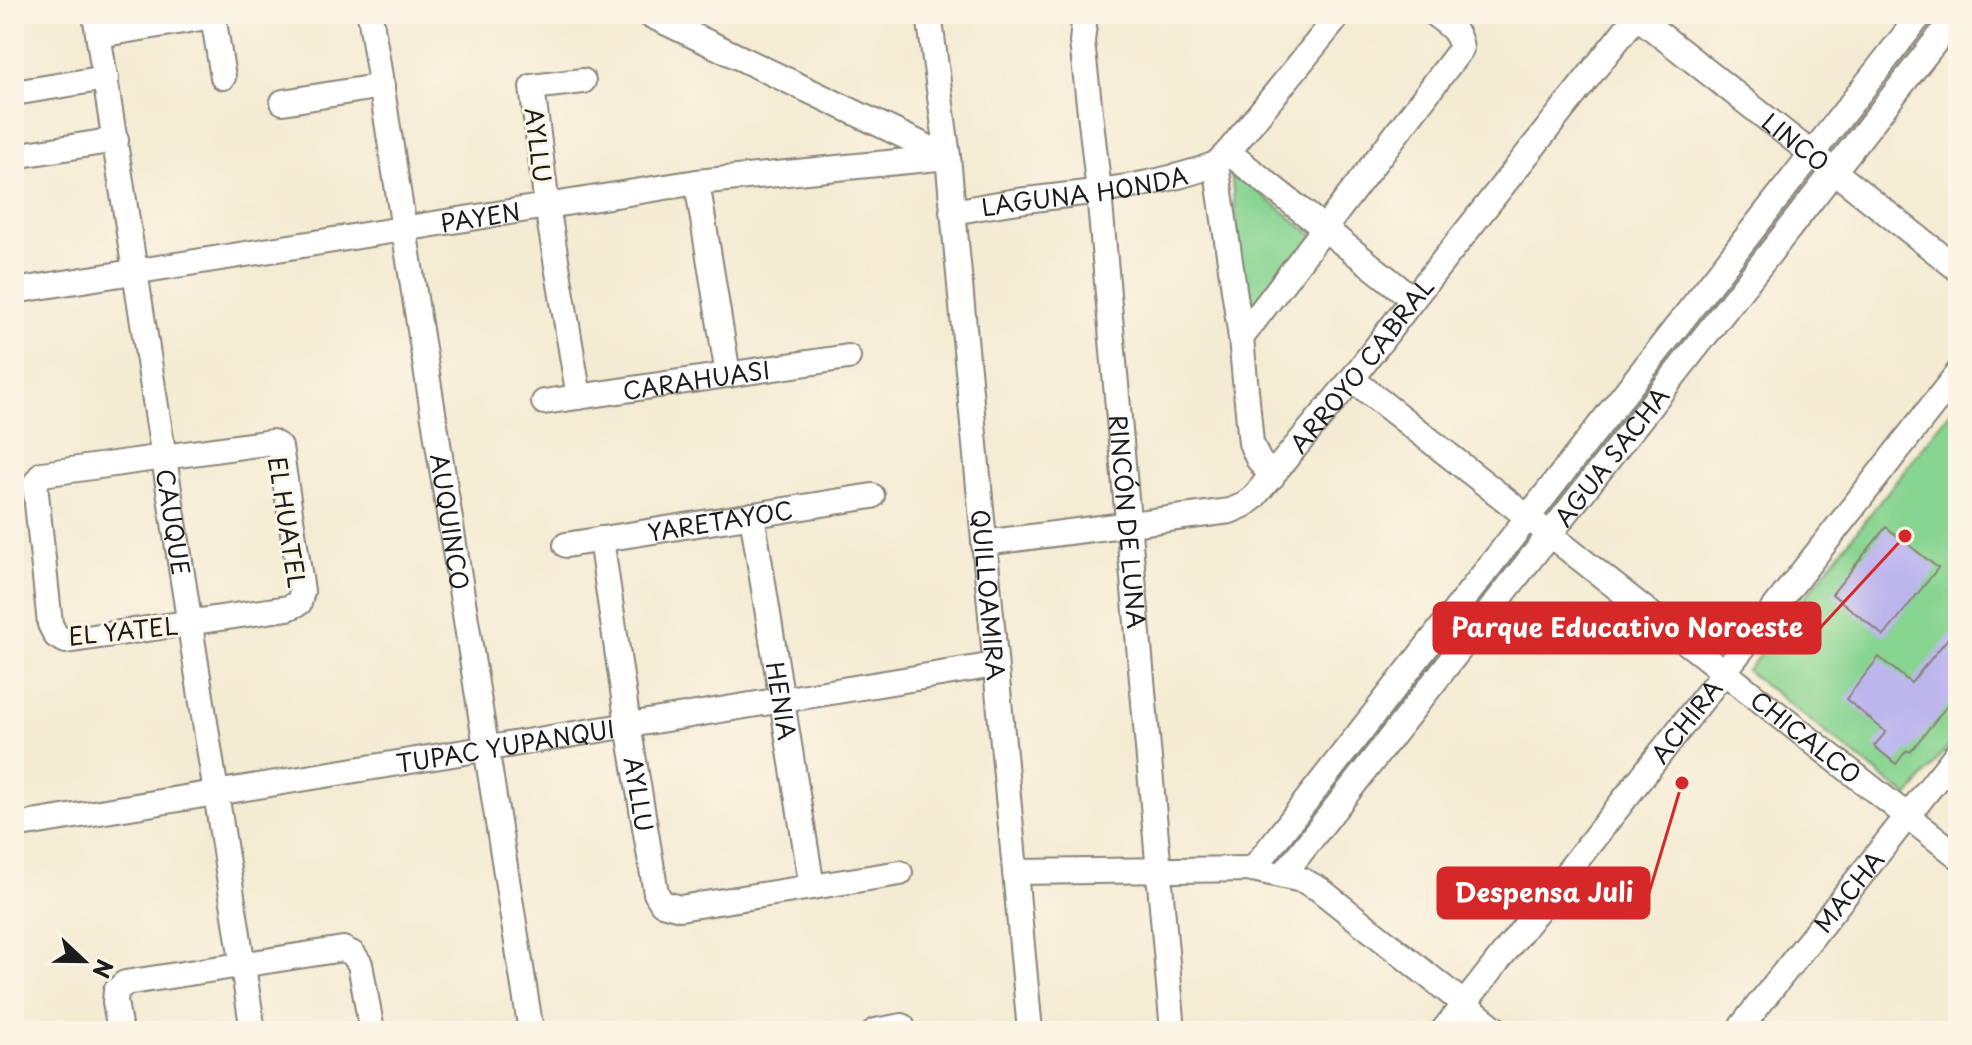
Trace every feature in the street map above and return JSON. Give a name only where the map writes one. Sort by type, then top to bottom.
[{"type":"street","name":"AUQUINCO","points":[[370,14],[531,1031]]},
{"type":"street","points":[[648,14],[948,157]]},
{"type":"street","name":"QUILLOAMIRA","points":[[929,14],[948,157],[1030,1031]]},
{"type":"street","name":"RINCÓN DE LUNA","points":[[1085,14],[1082,42],[1099,192],[1173,1031]]},
{"type":"street","points":[[1272,477],[1258,459],[1251,443],[1222,158],[1340,14]]},
{"type":"street","points":[[1241,338],[1461,49],[1458,33],[1434,14]]},
{"type":"street","name":"AGUA SACHA","points":[[1253,869],[1921,14]]},
{"type":"street","name":"AGUA SACHA","points":[[1283,875],[1957,14]]},
{"type":"street","name":"LINCO","points":[[1636,15],[1958,269]]},
{"type":"street","name":"ARROYO CABRAL","points":[[984,543],[1230,511],[1253,498],[1352,379],[1636,15]]},
{"type":"street","points":[[97,24],[213,16],[223,77]]},
{"type":"street","name":"CAUQUE","points":[[97,24],[253,1031]]},
{"type":"street","points":[[14,93],[106,78]]},
{"type":"street","name":"AYLLU","points":[[579,397],[547,206],[532,87],[583,81]]},
{"type":"street","points":[[283,102],[382,86]]},
{"type":"street","points":[[14,156],[116,140]]},
{"type":"street","name":"PAYEN","points":[[14,291],[697,182],[948,157]]},
{"type":"street","points":[[1222,158],[1323,228],[1413,299]]},
{"type":"street","name":"LAGUNA HONDA","points":[[952,212],[1099,192],[1190,174],[1222,158]]},
{"type":"street","points":[[697,182],[728,375]]},
{"type":"street","name":"CARAHUASI","points":[[544,402],[848,357]]},
{"type":"street","name":"ACHIRA","points":[[1443,1031],[1958,373]]},
{"type":"street","name":"CHICALCO","points":[[1352,379],[1958,856]]},
{"type":"street","name":"EL HUATEL","points":[[163,457],[272,442],[280,447],[302,591],[299,603],[288,608],[191,623]]},
{"type":"street","name":"EL YATEL","points":[[163,457],[42,474],[35,484],[50,624],[56,636],[66,641],[191,623]]},
{"type":"street","name":"YARETAYOC","points":[[566,545],[872,496]]},
{"type":"street","name":"HENIA","points":[[752,515],[812,887]]},
{"type":"street","name":"AYLLU","points":[[601,539],[656,893],[662,903],[680,908],[812,887]]},
{"type":"street","name":"TUPAC YUPANQUI","points":[[14,826],[995,665]]},
{"type":"street","name":"MACHA","points":[[1738,1031],[1958,752]]},
{"type":"street","points":[[1015,872],[1253,869],[1302,880],[1319,889],[1498,1031]]},
{"type":"street","points":[[812,887],[900,873]]},
{"type":"street","points":[[120,1031],[116,991],[125,983],[343,949],[353,954],[360,964],[372,1031]]},
{"type":"street","points":[[875,1031],[902,1026]]},
{"type":"green space","points":[[1231,170],[1314,236],[1246,321]]},
{"type":"green space","points":[[1958,402],[1958,734],[1908,797],[1747,671]]},
{"type":"building","points":[[1886,527],[1938,568],[1884,636],[1832,594]]},
{"type":"building","points":[[1958,626],[1958,692],[1910,752],[1907,750],[1896,764],[1874,746],[1886,732],[1846,699],[1879,657],[1911,683]]},
{"type":"place","name":"Parque Educativo Noroeste","points":[[1905,536]]},
{"type":"place","name":"Despensa Juli","points":[[1682,783]]}]
